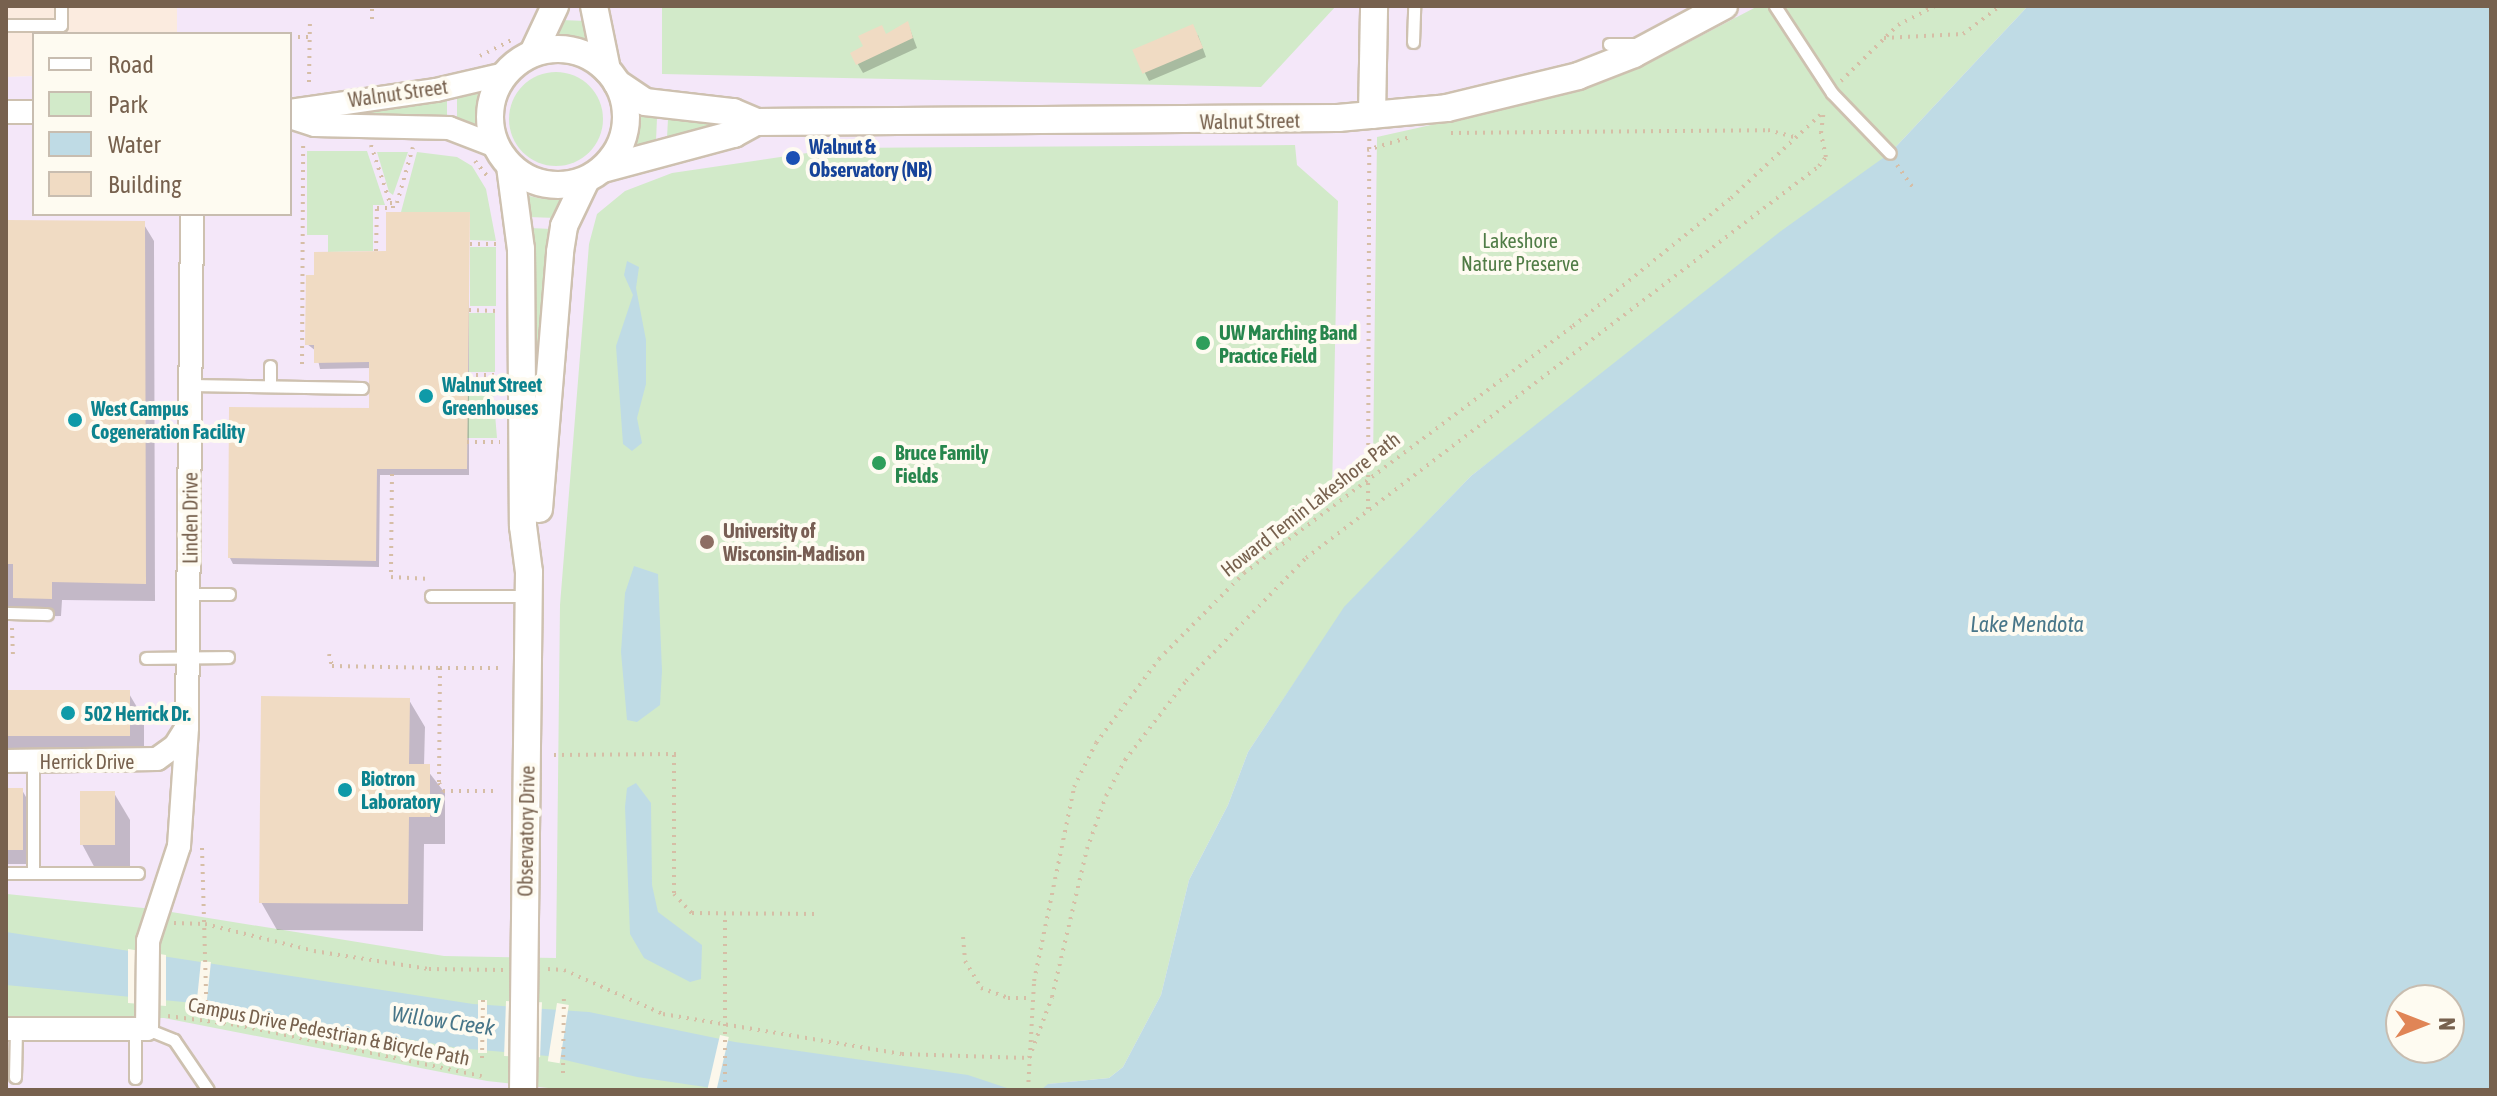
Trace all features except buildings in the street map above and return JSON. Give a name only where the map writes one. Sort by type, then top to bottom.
[{"type":"street","points":[[555,6],[524,44],[505,74],[493,96],[490,121],[503,156],[546,185],[594,175],[625,129],[625,105],[612,76],[594,6]]},
{"type":"street","points":[[1372,115],[1374,6]]},
{"type":"street","name":"Walnut Street","points":[[612,76],[645,102],[733,112],[756,122],[1261,122],[1447,108],[1534,87],[1654,44],[1724,6]]},
{"type":"street","points":[[524,44],[585,54],[612,76]]},
{"type":"street","name":"Walnut Street","points":[[292,111],[436,90],[505,74]]},
{"type":"street","points":[[6,112],[32,112]]},
{"type":"street","name":"Walnut Street","points":[[292,118],[315,125],[449,128],[503,156]]},
{"type":"street","name":"Walnut Street","points":[[594,175],[734,134],[756,122]]},
{"type":"street","name":"Observatory Drive","points":[[503,156],[521,249],[523,526],[528,584],[523,1090]]},
{"type":"street","name":"Observatory Drive","points":[[528,584],[538,526],[564,226],[594,175]]},
{"type":"street","name":"Linden Drive","points":[[141,1029],[147,1006],[147,948],[179,846],[189,657],[192,216]]},
{"type":"street","name":"Herrick Drive","points":[[6,761],[145,761],[166,754],[184,732]]},
{"type":"street","points":[[11,1029],[141,1029]]},
{"type":"lane","points":[[6,25],[61,25],[61,6]]},
{"type":"lane","points":[[1413,42],[1414,6]]},
{"type":"lane","points":[[1775,6],[1832,93],[1890,153]]},
{"type":"lane","points":[[1609,44],[1654,44]]},
{"type":"lane","points":[[270,366],[270,386]]},
{"type":"lane","points":[[191,385],[362,388]]},
{"type":"lane","points":[[431,596],[528,584]]},
{"type":"lane","points":[[190,594],[229,594]]},
{"type":"lane","points":[[9,614],[47,614]]},
{"type":"lane","points":[[146,658],[228,657]]},
{"type":"lane","points":[[33,761],[33,873]]},
{"type":"lane","points":[[6,873],[138,873]]},
{"type":"lane","points":[[11,1029],[15,1077]]},
{"type":"lane","points":[[135,1078],[141,1029],[174,1040],[208,1090]]},
{"type":"path","points":[[372,6],[372,19]]},
{"type":"path","name":"Howard Temin Lakeshore Path","points":[[1028,1090],[1032,998],[1065,819],[1096,743],[1203,611],[1367,478],[1573,326],[1731,198],[1821,114],[1832,93],[1884,38],[1898,25],[1935,6]]},
{"type":"path","points":[[1884,38],[1963,34],[2000,6]]},
{"type":"path","points":[[309,82],[310,19]]},
{"type":"path","points":[[292,37],[308,37]]},
{"type":"path","points":[[465,63],[524,44]]},
{"type":"path","name":"Howard Temin Lakeshore Path","points":[[1029,1058],[1052,997],[1087,849],[1125,760],[1186,681],[1268,593],[1368,509],[1561,368],[1819,166],[1826,157],[1821,114]]},
{"type":"path","points":[[1368,509],[1367,150],[1372,115]]},
{"type":"path","points":[[1443,133],[1768,130],[1795,137]]},
{"type":"path","points":[[1367,150],[1420,136]]},
{"type":"path","points":[[302,364],[303,142]]},
{"type":"path","points":[[370,144],[393,203]]},
{"type":"path","points":[[376,251],[377,208],[393,208],[414,145]]},
{"type":"path","points":[[1890,153],[1913,188]]},
{"type":"path","points":[[470,244],[501,244]]},
{"type":"path","points":[[469,310],[500,311]]},
{"type":"path","points":[[468,375],[499,375]]},
{"type":"path","points":[[467,442],[502,442]]},
{"type":"path","points":[[392,474],[391,577],[426,579]]},
{"type":"path","points":[[9,614],[13,658]]},
{"type":"path","points":[[329,654],[332,666],[501,668]]},
{"type":"path","points":[[440,668],[439,783],[443,791],[499,791]]},
{"type":"path","points":[[554,755],[676,754],[674,894],[692,913],[817,914]]},
{"type":"path","points":[[725,914],[725,1090]]},
{"type":"path","points":[[166,923],[205,924],[314,951],[429,969],[564,970],[640,1007],[902,1054],[1029,1058]]},
{"type":"path","points":[[205,924],[206,1020]]},
{"type":"path","points":[[963,937],[965,961],[981,988],[1008,998],[1032,998]]},
{"type":"path","points":[[563,1073],[564,996]]},
{"type":"path","points":[[482,1058],[483,998]]},
{"type":"path","name":"Campus Drive Pedestrian & Bicycle Path","points":[[170,1017],[206,1020],[482,1076]]},
{"type":"shaded area","points":[[6,6],[177,6],[177,32],[32,32],[32,76],[6,77]]},
{"type":"shaded area","name":"University of Wisconsin-Madison","points":[[177,6],[2028,6],[1890,153],[1471,476],[1345,607],[1248,752],[1228,805],[1189,880],[1161,995],[1123,1067],[1048,1090],[6,1090],[6,77],[32,76],[32,216],[292,216],[292,32],[177,32]]},
{"type":"green space","points":[[662,6],[1336,6],[1261,87],[662,74]]},
{"type":"green space","name":"Lakeshore Nature Preserve","points":[[1758,6],[2028,6],[1890,153],[1471,476],[1345,607],[1248,752],[1228,805],[1189,880],[1161,995],[1123,1067],[1109,1078],[1049,1084],[1048,1090],[566,1090],[487,1081],[164,1018],[6,1016],[7,894],[153,909],[444,956],[556,958],[560,605],[589,244],[597,214],[625,191],[672,173],[841,148],[1295,145],[1297,165],[1338,201],[1332,494],[1373,463],[1377,137],[1516,106],[1651,62]]},
{"type":"green space","points":[[562,20],[585,21],[590,44],[554,37]]},
{"type":"green space","points":[[556,72],[574,75],[589,86],[600,101],[603,119],[600,137],[589,152],[574,163],[556,166],[538,163],[523,152],[512,137],[509,119],[512,101],[523,86],[538,75]]},
{"type":"green space","points":[[479,91],[475,127],[457,121],[457,97]]},
{"type":"green space","points":[[447,100],[447,119],[334,116],[334,112]]},
{"type":"green space","points":[[637,111],[657,118],[656,141],[634,149]]},
{"type":"green space","points":[[668,119],[714,122],[714,128],[667,138]]},
{"type":"green space","points":[[307,151],[367,151],[385,205],[373,205],[373,251],[328,252],[328,235],[307,235]]},
{"type":"green space","points":[[377,152],[408,152],[393,195],[389,192]]},
{"type":"green space","points":[[417,152],[457,157],[472,166],[486,189],[496,241],[470,240],[470,212],[401,212]]},
{"type":"green space","points":[[525,195],[564,199],[556,218],[528,217]]},
{"type":"green space","points":[[530,228],[552,229],[538,407],[532,407]]},
{"type":"green space","points":[[470,247],[496,247],[496,306],[470,306]]},
{"type":"green space","points":[[469,313],[495,313],[495,372],[469,372]]},
{"type":"green space","points":[[468,379],[495,379],[495,396],[485,397],[485,414],[495,414],[497,438],[467,438]]},
{"type":"water","name":"Lake Mendota","points":[[2028,6],[2491,6],[2491,1090],[1041,1090],[1048,1084],[1109,1078],[1123,1067],[1161,995],[1189,880],[1228,805],[1248,752],[1344,607],[1471,476],[1781,231],[1890,153]]},
{"type":"water","points":[[627,261],[639,267],[636,288],[646,340],[646,384],[637,418],[642,443],[632,451],[623,444],[616,346],[633,295],[624,275]]},
{"type":"water","points":[[634,566],[658,574],[662,671],[660,705],[637,722],[627,720],[621,652],[625,593]]},
{"type":"water","points":[[636,783],[651,803],[652,885],[658,912],[702,945],[701,979],[690,982],[644,958],[630,934],[625,807],[627,788]]},
{"type":"water","name":"Willow Creek","points":[[6,932],[473,1004],[589,1012],[735,1042],[968,1075],[1013,1090],[726,1090],[637,1077],[548,1056],[458,1048],[215,1005],[6,985]]},
{"type":"pier","points":[[128,949],[166,955],[166,1006],[128,1003]]},
{"type":"pier","points":[[201,961],[211,962],[206,1009],[196,1008]]},
{"type":"pier","points":[[478,1000],[487,1000],[487,1053],[478,1053]]},
{"type":"pier","points":[[506,1001],[542,1002],[540,1057],[504,1056]]},
{"type":"pier","points":[[557,1003],[569,1005],[560,1063],[548,1061]]},
{"type":"pier","points":[[720,1035],[729,1037],[717,1090],[708,1089]]},
{"type":"place","name":"Walnut & Observatory (NB)","points":[[793,158]]},
{"type":"place","name":"UW Marching Band Practice Field","points":[[1203,343]]},
{"type":"place","name":"Walnut Street Greenhouses","points":[[426,396]]},
{"type":"place","name":"West Campus Cogeneration Facility","points":[[75,420]]},
{"type":"place","name":"Bruce Family Fields","points":[[879,463]]},
{"type":"place","name":"University of Wisconsin-Madison","points":[[707,542]]},
{"type":"place","name":"502 Herrick Dr.","points":[[68,713]]},
{"type":"place","name":"Biotron Laboratory","points":[[345,790]]}]
